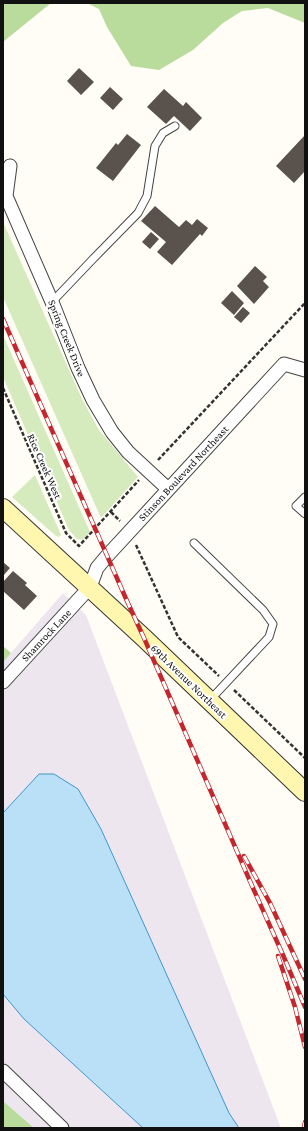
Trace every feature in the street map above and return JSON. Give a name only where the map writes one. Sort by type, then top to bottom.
[{"type":"street","name":"Spring Creek Drive","points":[[10,166],[6,196],[52,302],[78,368],[93,400],[112,432],[128,452],[168,489]]},
{"type":"street","name":"Stinson Boulevard Northeast","points":[[90,587],[98,568],[168,489],[284,364],[305,370]]},
{"type":"street","name":"69th Avenue Northeast","points":[[3,508],[72,570],[305,792]]},
{"type":"street","name":"Shamrock Lane","points":[[3,682],[90,587]]},
{"type":"street","points":[[3,1071],[62,1128]]},
{"type":"lane","points":[[52,302],[138,213],[147,196],[155,146],[163,133],[175,126]]},
{"type":"lane","points":[[305,497],[296,506],[305,514]]},
{"type":"lane","points":[[194,543],[263,610],[273,624],[269,637],[210,700]]},
{"type":"path","points":[[158,460],[305,303]]},
{"type":"path","name":"Rice Creek West","points":[[3,388],[66,533],[79,546],[111,512]]},
{"type":"path","points":[[124,525],[111,512],[139,480]]},
{"type":"path","points":[[135,544],[178,637],[218,675]]},
{"type":"path","points":[[235,691],[305,758]]},
{"type":"shaded area","points":[[63,593],[86,615],[281,1128],[34,1128],[3,1101],[3,662]]},
{"type":"green space","points":[[3,3],[51,3],[3,42]]},
{"type":"green space","points":[[87,3],[305,3],[305,23],[268,8],[242,11],[223,23],[193,50],[159,70],[131,66],[107,27],[99,9]]},
{"type":"green space","points":[[3,222],[82,399],[99,430],[138,477],[101,518],[3,297]]},
{"type":"green space","points":[[3,335],[90,532],[82,540],[77,539],[69,530],[3,377]]},
{"type":"green space","points":[[35,475],[61,535],[59,537],[12,497]]},
{"type":"green space","points":[[3,646],[11,653],[3,662]]},
{"type":"green space","points":[[3,1101],[34,1128],[3,1128]]},
{"type":"water","points":[[39,774],[54,774],[78,789],[101,829],[229,1113],[239,1128],[143,1128],[24,1019],[3,994],[3,813]]},
{"type":"building","points":[[79,68],[94,82],[81,95],[67,81]]},
{"type":"building","points":[[110,87],[123,99],[113,110],[100,98]]},
{"type":"building","points":[[164,89],[183,106],[186,102],[202,118],[190,131],[174,116],[166,124],[147,107]]},
{"type":"building","points":[[127,134],[141,145],[113,181],[96,168],[116,143],[118,145]]},
{"type":"building","points":[[305,135],[305,171],[294,183],[276,166]]},
{"type":"building","points":[[155,206],[179,227],[186,220],[192,225],[197,219],[208,228],[202,236],[200,234],[172,265],[157,252],[166,242],[141,221]]},
{"type":"building","points":[[151,232],[159,239],[150,249],[142,242]]},
{"type":"building","points":[[255,266],[267,277],[263,281],[269,287],[254,304],[237,286]]},
{"type":"building","points":[[232,291],[244,303],[234,315],[221,303]]},
{"type":"building","points":[[243,307],[250,313],[241,323],[234,317]]},
{"type":"building","points":[[3,562],[10,568],[3,576]]},
{"type":"building","points":[[13,571],[27,583],[25,585],[37,596],[24,610],[3,591],[3,582]]},
{"type":"railway","points":[[3,319],[305,1007]]},
{"type":"railway","points":[[244,856],[270,903],[305,979]]},
{"type":"railway","points":[[278,956],[295,1007],[305,1047]]},
{"type":"railway","points":[[304,1128],[305,1122]]}]
